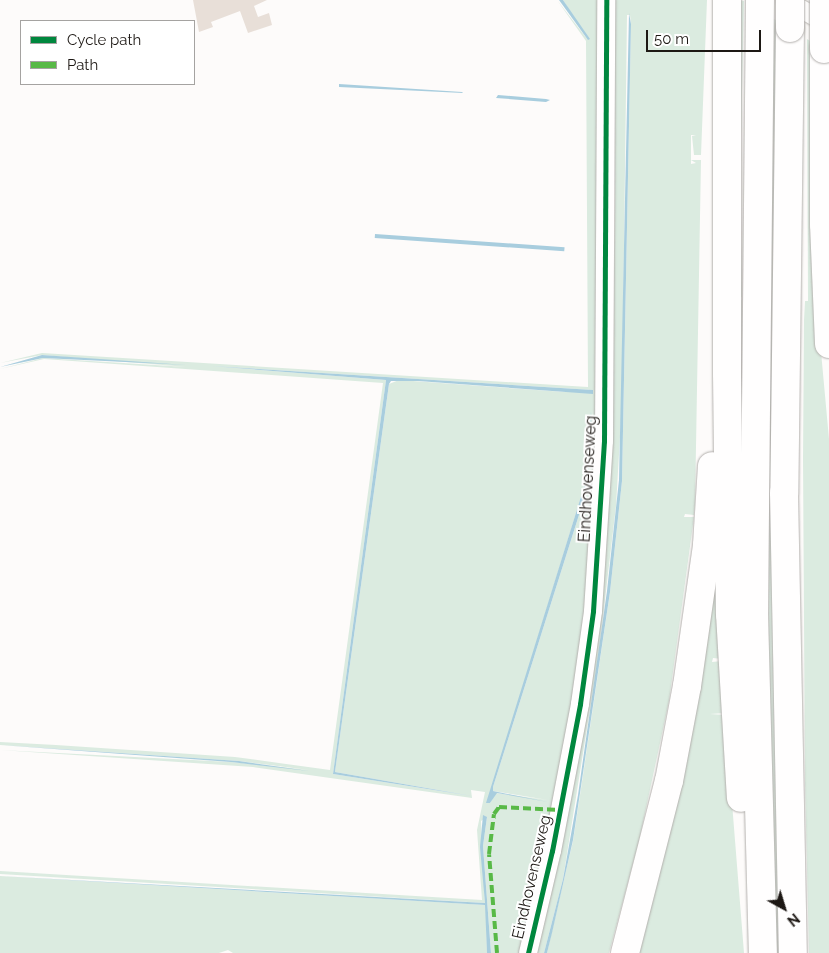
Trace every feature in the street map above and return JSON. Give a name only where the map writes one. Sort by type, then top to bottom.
[{"type":"highway","points":[[727,0],[726,373],[730,614],[744,851],[762,921]]},
{"type":"highway","points":[[788,0],[790,28],[784,494],[793,953]]},
{"type":"highway","points":[[824,0],[826,37],[824,224],[829,344]]},
{"type":"highway","points":[[760,5],[754,614],[763,953]]},
{"type":"highway","points":[[625,953],[669,781],[687,686],[707,545],[716,428],[726,373]]},
{"type":"street","name":"Eindhovenseweg","points":[[528,953],[564,791],[593,611],[604,441],[606,0]]},
{"type":"street","points":[[788,0],[826,37]]},
{"type":"green space","points":[[557,0],[588,40],[563,0],[603,0],[605,423],[575,695],[524,953],[491,953],[483,846],[487,817],[481,821],[485,903],[0,874],[0,871],[482,900],[477,830],[485,792],[471,790],[472,796],[472,798],[253,767],[0,750],[231,762],[309,770],[239,761],[0,745],[0,742],[56,745],[235,757],[330,770],[383,383],[44,359],[0,369],[43,358],[187,367],[42,355],[0,363],[42,353],[588,387],[586,41]],"holes":[[[211,366],[593,390],[565,392],[399,380],[389,384],[335,772],[472,796],[333,774],[386,380]],[[593,411],[592,448],[588,473]],[[588,475],[584,499],[493,791],[548,800],[496,793],[490,803],[487,803]]]},
{"type":"green space","points":[[612,0],[707,0],[701,155],[694,155],[692,136],[696,135],[691,135],[691,160],[701,160],[695,504],[694,515],[685,514],[684,517],[694,517],[669,701],[639,841],[609,953],[547,953],[573,841],[610,592],[622,481],[631,24],[630,15],[627,15],[622,402],[616,506],[598,659],[563,879],[544,953],[532,953],[549,885],[612,423],[615,194]]},
{"type":"green space","points":[[738,0],[744,1],[740,185],[742,297],[738,299],[742,300],[741,353],[738,353],[741,355],[741,409],[737,410],[740,412],[740,466],[737,466],[740,468],[737,580],[738,635],[742,636],[741,718],[736,605],[734,508]]},
{"type":"green space","points":[[772,18],[779,22],[783,953],[773,953],[768,714]]},
{"type":"green space","points":[[807,39],[812,42],[817,308],[829,439],[829,953],[809,953],[805,783],[803,459],[804,320],[805,301],[808,301]]},
{"type":"green space","points":[[717,544],[722,659],[713,658],[712,662],[722,661],[725,713],[710,714],[725,715],[744,953],[635,953]]},
{"type":"green space","points":[[0,876],[486,905],[487,953],[233,953],[228,950],[219,953],[0,953]]},
{"type":"water","points":[[559,0],[563,0],[590,39],[588,40]]},
{"type":"water","points":[[629,13],[631,24],[622,481],[610,592],[573,840],[547,953],[544,953],[563,879],[578,795],[607,591],[619,480]]},
{"type":"water","points":[[339,84],[462,92],[463,93],[339,87]]},
{"type":"water","points":[[498,95],[550,100],[546,102],[496,98]]},
{"type":"water","points":[[375,234],[565,247],[564,251],[375,238]]},
{"type":"water","points":[[42,355],[187,365],[43,358],[0,367]]},
{"type":"water","points":[[211,366],[593,390],[593,394],[418,381],[391,381],[389,384],[335,772],[472,796],[333,774],[386,380]]},
{"type":"water","points":[[591,411],[592,448],[588,473]]},
{"type":"water","points":[[588,475],[584,499],[493,787],[493,791],[548,802],[497,793],[490,803],[486,803]]},
{"type":"water","points":[[0,745],[239,761],[309,771],[231,762]]},
{"type":"water","points":[[483,815],[487,817],[483,846],[491,953],[487,953],[485,905],[0,876],[485,903],[480,847]]},
{"type":"building","points":[[193,0],[267,0],[254,6],[258,17],[269,13],[272,25],[248,33],[240,11],[211,22],[213,27],[199,32]]},
{"type":"marked path","points":[[497,953],[489,854],[494,814],[499,807],[560,810]]},
{"type":"cycle path","points":[[528,953],[552,851],[580,704],[593,611],[604,441],[606,0]]}]
